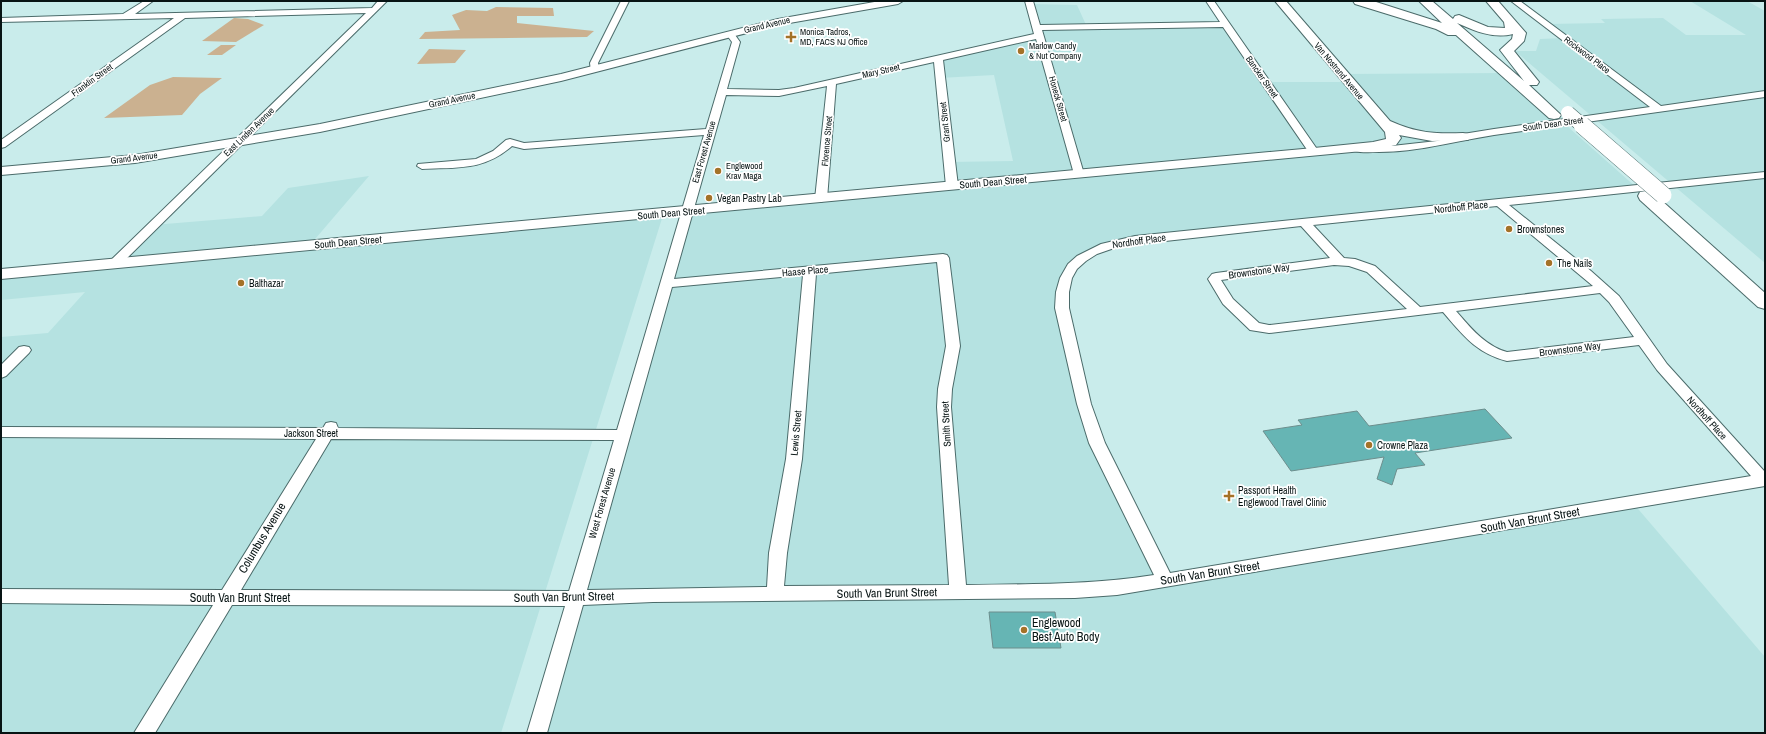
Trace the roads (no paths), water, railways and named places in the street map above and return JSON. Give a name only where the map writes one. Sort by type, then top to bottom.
[{"type":"highway","points":[[1359,1],[1440,26],[1475,46]]},
{"type":"highway","points":[[1492,1],[1510,23],[1518,29],[1520,36],[1518,41],[1507,50],[1532,82],[1561,114]]},
{"type":"highway","points":[[1379,7],[1403,13],[1416,14],[1428,12],[1431,3]]},
{"type":"highway","points":[[1431,3],[1459,19],[1482,29],[1496,33],[1510,31],[1510,23]]},
{"type":"highway","points":[[1431,3],[1475,46],[1561,114],[1655,196],[1765,284]]},
{"type":"highway","points":[[1459,19],[1532,82]]},
{"type":"highway","points":[[1655,196],[1765,303]]},
{"type":"main road","name":"Grand Avenue","points":[[1,171],[135,159],[358,120],[594,69],[784,21],[894,1]]},
{"type":"main road","name":"Van Nostrand Avenue","points":[[1280,1],[1393,134],[1394,138],[1391,142]]},
{"type":"main road","points":[[1385,124],[1406,134],[1420,137],[1462,137]]},
{"type":"main road","name":"South Dean Street","points":[[1,274],[687,212],[1314,152],[1381,145],[1391,142]]},
{"type":"street","points":[[125,17],[149,1]]},
{"type":"street","name":"East Linden Avenue","points":[[114,264],[383,1]]},
{"type":"street","points":[[594,69],[594,63],[625,1]]},
{"type":"street","name":"Honeck Street","points":[[1029,1],[1079,174]]},
{"type":"street","name":"Bancker Street","points":[[1210,1],[1314,152]]},
{"type":"street","name":"Rockwood Place","points":[[1515,1],[1658,109]]},
{"type":"street","points":[[1,20],[374,10]]},
{"type":"street","name":"Franklin Street","points":[[1,144],[183,15]]},
{"type":"street","name":"Mary Street","points":[[721,92],[784,92],[938,59],[1038,32],[1226,24]]},
{"type":"street","name":"East Forest Avenue","points":[[668,278],[736,42],[730,34]]},
{"type":"street","name":"Grant Street","points":[[938,59],[952,186]]},
{"type":"street","name":"Florence Street","points":[[821,198],[832,82]]},
{"type":"street","name":"South Dean Street","points":[[1341,149],[1392,149],[1437,144],[1462,137],[1765,94]]},
{"type":"street","points":[[422,166],[478,162],[497,153],[510,142],[524,146],[710,132]]},
{"type":"street","name":"Nordhoff Place","points":[[1165,580],[1104,458],[1084,404],[1062,308],[1061,294],[1063,281],[1068,270],[1085,256],[1099,249],[1116,244],[1765,175]]},
{"type":"street","name":"Nordhoff Place","points":[[1500,203],[1604,289],[1619,306],[1669,375],[1764,480]]},
{"type":"street","points":[[1299,224],[1333,262]]},
{"type":"street","name":"Haase Place","points":[[668,278],[810,271],[943,258]]},
{"type":"street","name":"Smith Street","points":[[943,258],[953,346],[952,362],[945,389],[944,407],[958,592]]},
{"type":"street","name":"Brownstone Way","points":[[1416,310],[1371,269],[1351,262],[1333,262],[1216,277],[1214,279],[1228,301],[1255,327],[1268,329],[1416,310],[1604,289]]},
{"type":"street","name":"Lewis Street","points":[[774,594],[778,552],[794,459],[810,271]]},
{"type":"street","name":"West Forest Avenue","points":[[537,733],[668,278]]},
{"type":"street","name":"Brownstone Way","points":[[1445,307],[1485,349],[1507,357],[1644,340]]},
{"type":"street","points":[[1,373],[24,350]]},
{"type":"street","name":"Jackson Street","points":[[1,432],[329,430],[622,435]]},
{"type":"street","name":"Columbus Avenue","points":[[144,733],[329,430]]},
{"type":"street","name":"South Van Brunt Street","points":[[1,596],[226,598],[575,598],[774,594],[1075,591],[1117,588],[1360,549],[1764,480]]},
{"type":"place","name":"Monica Tadros, MD, FACS NJ Office","points":[[791,37]]},
{"type":"place","name":"Marlow Candy & Nut Company","points":[[1021,51]]},
{"type":"place","name":"Englewood Krav Maga","points":[[718,171]]},
{"type":"place","name":"Vegan Pastry Lab","points":[[709,198]]},
{"type":"place","name":"Brownstones","points":[[1509,229]]},
{"type":"place","name":"The Nails","points":[[1549,263]]},
{"type":"place","name":"Balthazar","points":[[241,283]]},
{"type":"place","name":"Crowne Plaza","points":[[1369,445]]},
{"type":"place","name":"Passport Health Englewood Travel Clinic","points":[[1229,496]]},
{"type":"place","name":"Englewood Best Auto Body","points":[[1024,630]]}]
